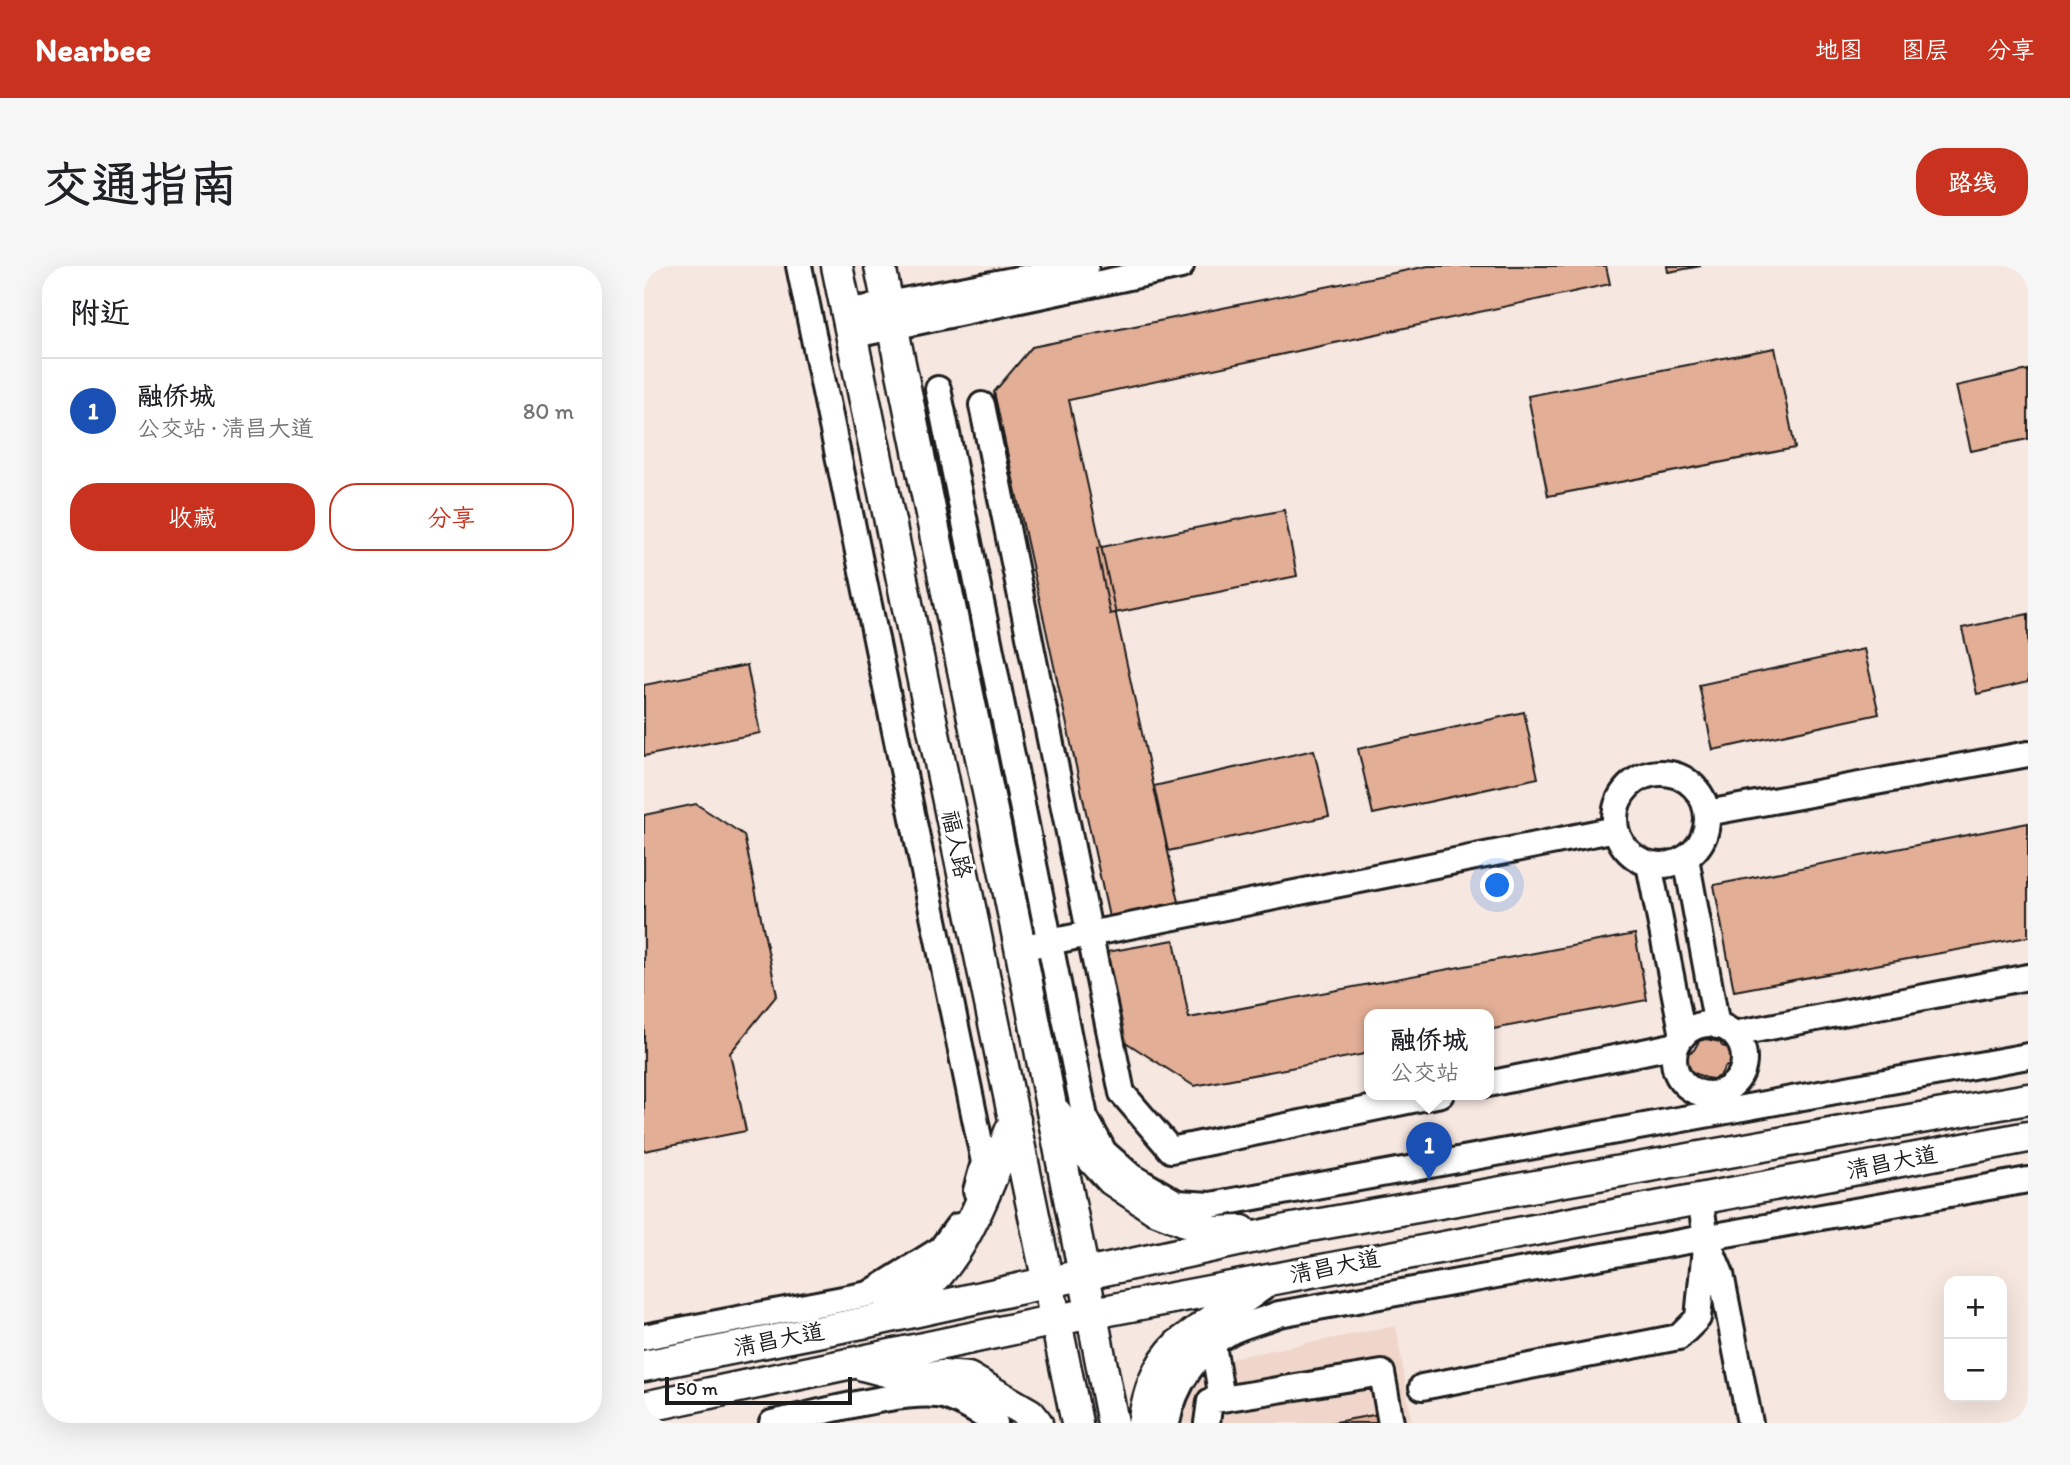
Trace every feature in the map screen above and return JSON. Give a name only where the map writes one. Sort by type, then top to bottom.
[{"type":"main road","name":"福人路","points":[[837,266],[1077,1423]]},
{"type":"main road","name":"福人路","points":[[880,266],[1020,947],[1114,1423]]},
{"type":"main road","name":"清昌大道","points":[[644,1366],[872,1321],[1287,1230],[2028,1099]]},
{"type":"main road","points":[[1051,1106],[1086,1152],[1112,1180],[1164,1214],[1214,1232],[1287,1230]]},
{"type":"main road","points":[[872,1321],[922,1290],[953,1255],[978,1212],[1015,1120]]},
{"type":"main road","name":"清昌大道","points":[[644,1407],[1270,1278],[2024,1139]]},
{"type":"main road","points":[[1143,1423],[1153,1381],[1166,1357],[1178,1345],[1270,1278]]},
{"type":"main road","points":[[855,1363],[916,1379],[942,1376],[968,1378],[1030,1414],[1037,1423]]},
{"type":"street","points":[[644,1337],[869,1294],[941,1249],[972,1208],[984,1163],[799,266]]},
{"type":"street","points":[[890,316],[1086,266]]},
{"type":"street","points":[[848,324],[1181,266]]},
{"type":"street","points":[[938,389],[1085,1117],[1104,1152],[1131,1176],[1177,1203],[1211,1205],[1720,1103],[2028,1056]]},
{"type":"street","points":[[982,405],[1122,1093],[1171,1150],[1412,1100]]},
{"type":"street","points":[[1707,813],[2028,754]]},
{"type":"street","points":[[1659,772],[1688,780],[1699,792],[1707,813],[1703,838],[1694,851],[1686,858],[1665,865],[1649,864],[1636,858],[1625,848],[1616,829],[1616,806],[1622,793],[1632,782],[1644,775],[1659,772]]},
{"type":"street","points":[[1020,947],[1616,829]]},
{"type":"street","points":[[1686,858],[1726,1030],[1741,1044],[1744,1055],[1744,1066],[1739,1077],[1720,1103],[1729,1152]]},
{"type":"street","points":[[1649,864],[1680,1041],[1674,1056],[1675,1068],[1687,1087],[1720,1103]]},
{"type":"street","points":[[1494,1083],[1680,1041],[1702,1025],[1726,1030],[2028,977]]},
{"type":"street","points":[[1167,1423],[1181,1384],[1199,1356],[1232,1331],[1279,1314],[2028,1180]]},
{"type":"street","points":[[1700,1198],[1706,1238],[1721,1274],[1750,1423]]},
{"type":"street","points":[[1422,1387],[1679,1337],[1698,1318],[1706,1238]]},
{"type":"street","points":[[1213,1345],[1222,1399]]},
{"type":"street","points":[[1207,1423],[1210,1401],[1382,1373],[1391,1423]]},
{"type":"street","points":[[772,1423],[914,1394],[946,1397],[977,1411],[995,1423]]},
{"type":"shaded area","points":[[1396,1326],[1412,1423],[1183,1423],[1194,1373],[1236,1357]]},
{"type":"building","points":[[1428,266],[1606,266],[1610,284],[1069,400],[1179,902],[1109,917],[994,392],[1032,347]]},
{"type":"building","points":[[1667,266],[1701,266],[1668,272]]},
{"type":"building","points":[[1775,348],[1795,448],[1548,496],[1528,396]]},
{"type":"building","points":[[2028,370],[2028,439],[1971,451],[1956,386]]},
{"type":"building","points":[[1284,510],[1297,576],[1110,614],[1097,548]]},
{"type":"building","points":[[2028,614],[2028,682],[1977,694],[1962,628]]},
{"type":"building","points":[[1864,649],[1879,714],[1713,750],[1699,685]]},
{"type":"building","points":[[747,665],[760,733],[644,756],[644,685]]},
{"type":"building","points":[[1524,712],[1538,778],[1373,814],[1358,749]]},
{"type":"building","points":[[1314,750],[1329,816],[1168,851],[1154,786]]},
{"type":"building","points":[[696,804],[744,835],[777,995],[730,1053],[746,1131],[644,1151],[644,815]]},
{"type":"building","points":[[2028,823],[2028,937],[1734,991],[1714,885]]},
{"type":"building","points":[[1635,934],[1647,1000],[1494,1029],[1494,1009],[1364,1009],[1364,1054],[1194,1086],[1124,1041],[1107,952],[1174,940],[1189,1018]]},
{"type":"building","points":[[1706,1039],[1720,1042],[1722,1046],[1731,1049],[1733,1055],[1730,1065],[1725,1067],[1720,1076],[1713,1079],[1692,1072],[1685,1063],[1688,1053],[1694,1050],[1699,1041]]},
{"type":"building","points":[[1379,1414],[1381,1423],[1330,1423]]},
{"type":"place","name":"融侨城","points":[[1429,1180]]}]
